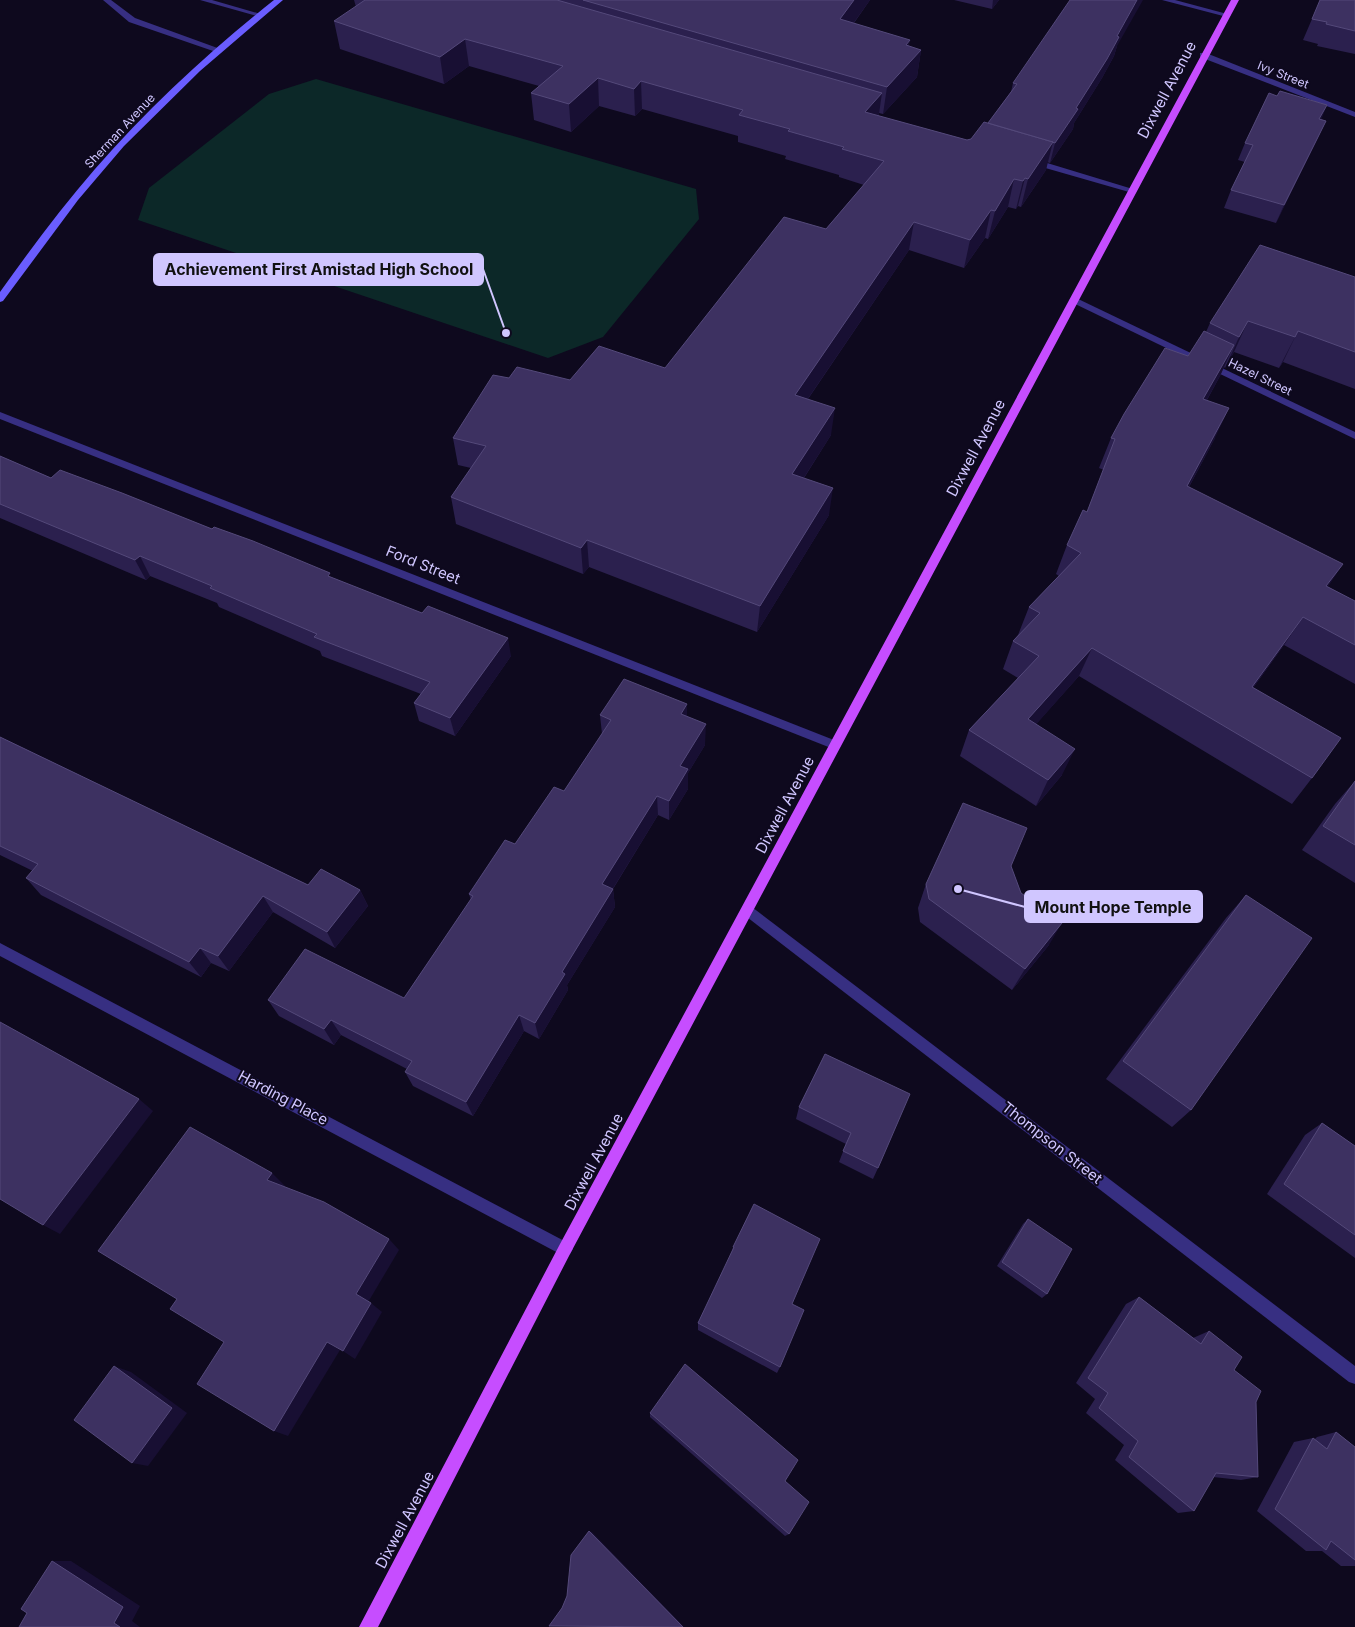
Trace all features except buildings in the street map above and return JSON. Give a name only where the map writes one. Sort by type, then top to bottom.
[{"type":"main road","name":"Sherman Avenue","points":[[0,299],[76,197],[141,124],[218,50],[279,0]]},
{"type":"main road","name":"Dixwell Avenue","points":[[368,1627],[565,1249],[748,910],[1203,56],[1235,0]]},
{"type":"street","points":[[107,0],[132,20],[218,50]]},
{"type":"street","points":[[204,0],[260,14]]},
{"type":"street","points":[[1166,0],[1227,15]]},
{"type":"street","name":"Ivy Street","points":[[1203,56],[1355,115]]},
{"type":"street","points":[[1023,158],[1132,190]]},
{"type":"street","name":"Hazel Street","points":[[1074,300],[1355,436]]},
{"type":"street","name":"Ford Street","points":[[0,414],[835,744]]},
{"type":"street","name":"Thompson Street","points":[[748,910],[1355,1376]]},
{"type":"street","name":"Harding Place","points":[[0,949],[565,1249]]},
{"type":"green space","points":[[316,79],[696,189],[699,219],[603,337],[548,358],[138,220],[149,188],[269,94]]},
{"type":"place","name":"Achievement First Amistad High School","points":[[506,333]]},
{"type":"place","name":"Mount Hope Temple","points":[[958,889]]}]
